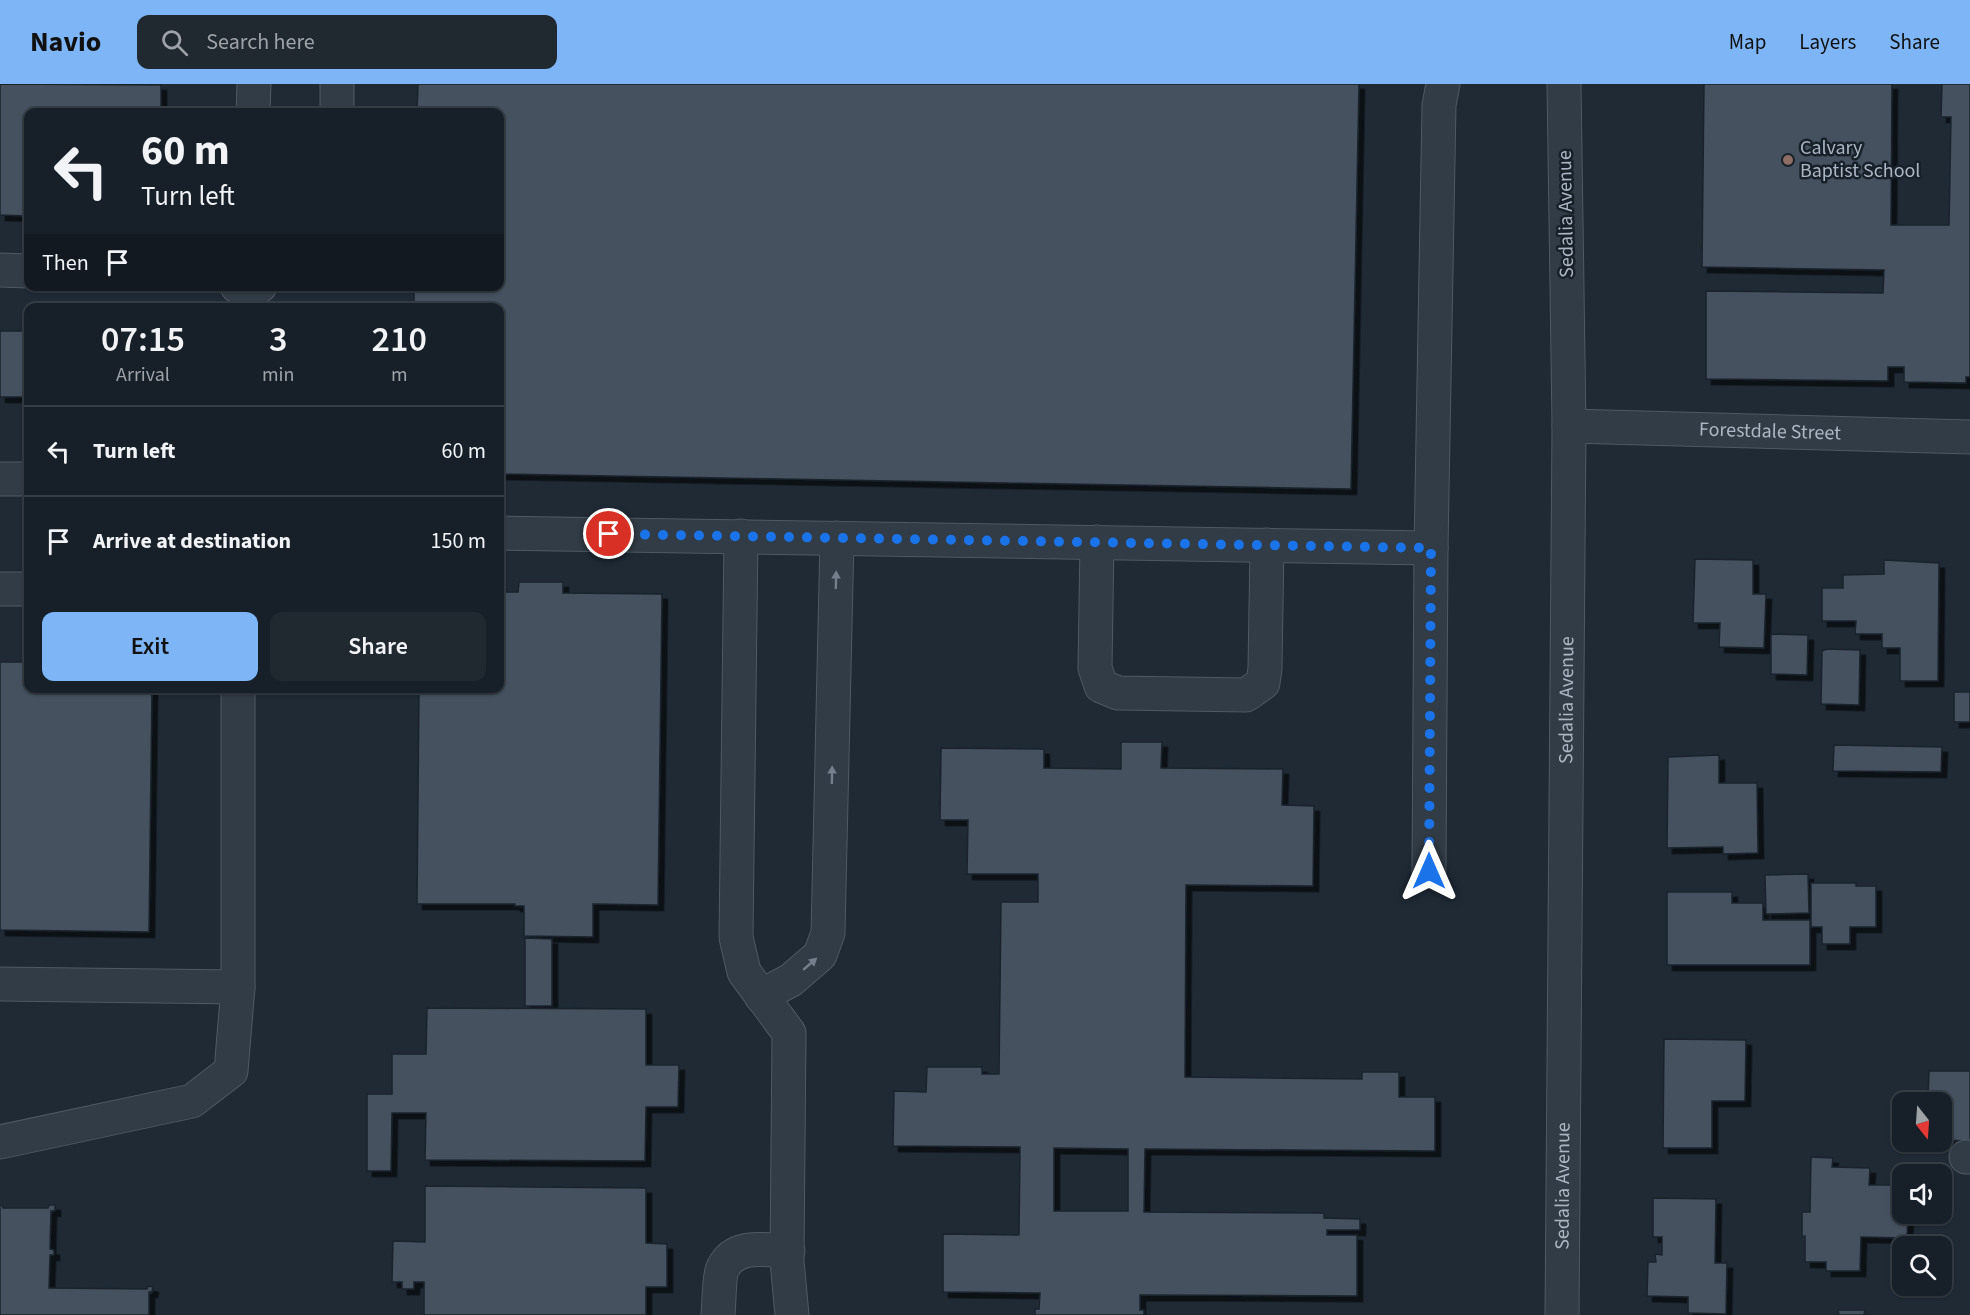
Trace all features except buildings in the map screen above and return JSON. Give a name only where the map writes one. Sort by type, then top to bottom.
[{"type":"street","points":[[253,108],[254,84]]},
{"type":"street","points":[[337,108],[338,84]]},
{"type":"street","points":[[1429,871],[1431,548],[1439,105],[1443,84]]},
{"type":"street","name":"Sedalia Avenue","points":[[1562,1315],[1569,426],[1564,84]]},
{"type":"street","points":[[0,270],[24,271]]},
{"type":"street","name":"Forestdale Street","points":[[1569,426],[1970,437]]},
{"type":"street","points":[[0,478],[24,479]]},
{"type":"street","points":[[504,533],[1431,548]]},
{"type":"street","points":[[741,536],[736,937],[744,972],[789,1033],[788,1251],[792,1315]]},
{"type":"street","points":[[761,996],[791,980],[820,955],[828,933],[837,538]]},
{"type":"street","points":[[1097,542],[1095,668],[1101,686],[1118,693],[1246,695],[1263,682],[1267,545]]},
{"type":"street","points":[[0,589],[24,589]]},
{"type":"street","points":[[0,1142],[192,1101],[231,1071],[238,987],[238,693]]},
{"type":"street","points":[[0,984],[238,987]]},
{"type":"street","points":[[718,1315],[722,1268],[734,1255],[752,1248],[788,1251]]},
{"type":"place","name":"Calvary Baptist School","points":[[1788,160]]},
{"type":"route","points":[[609,534],[1431,548],[1429,871]]}]
